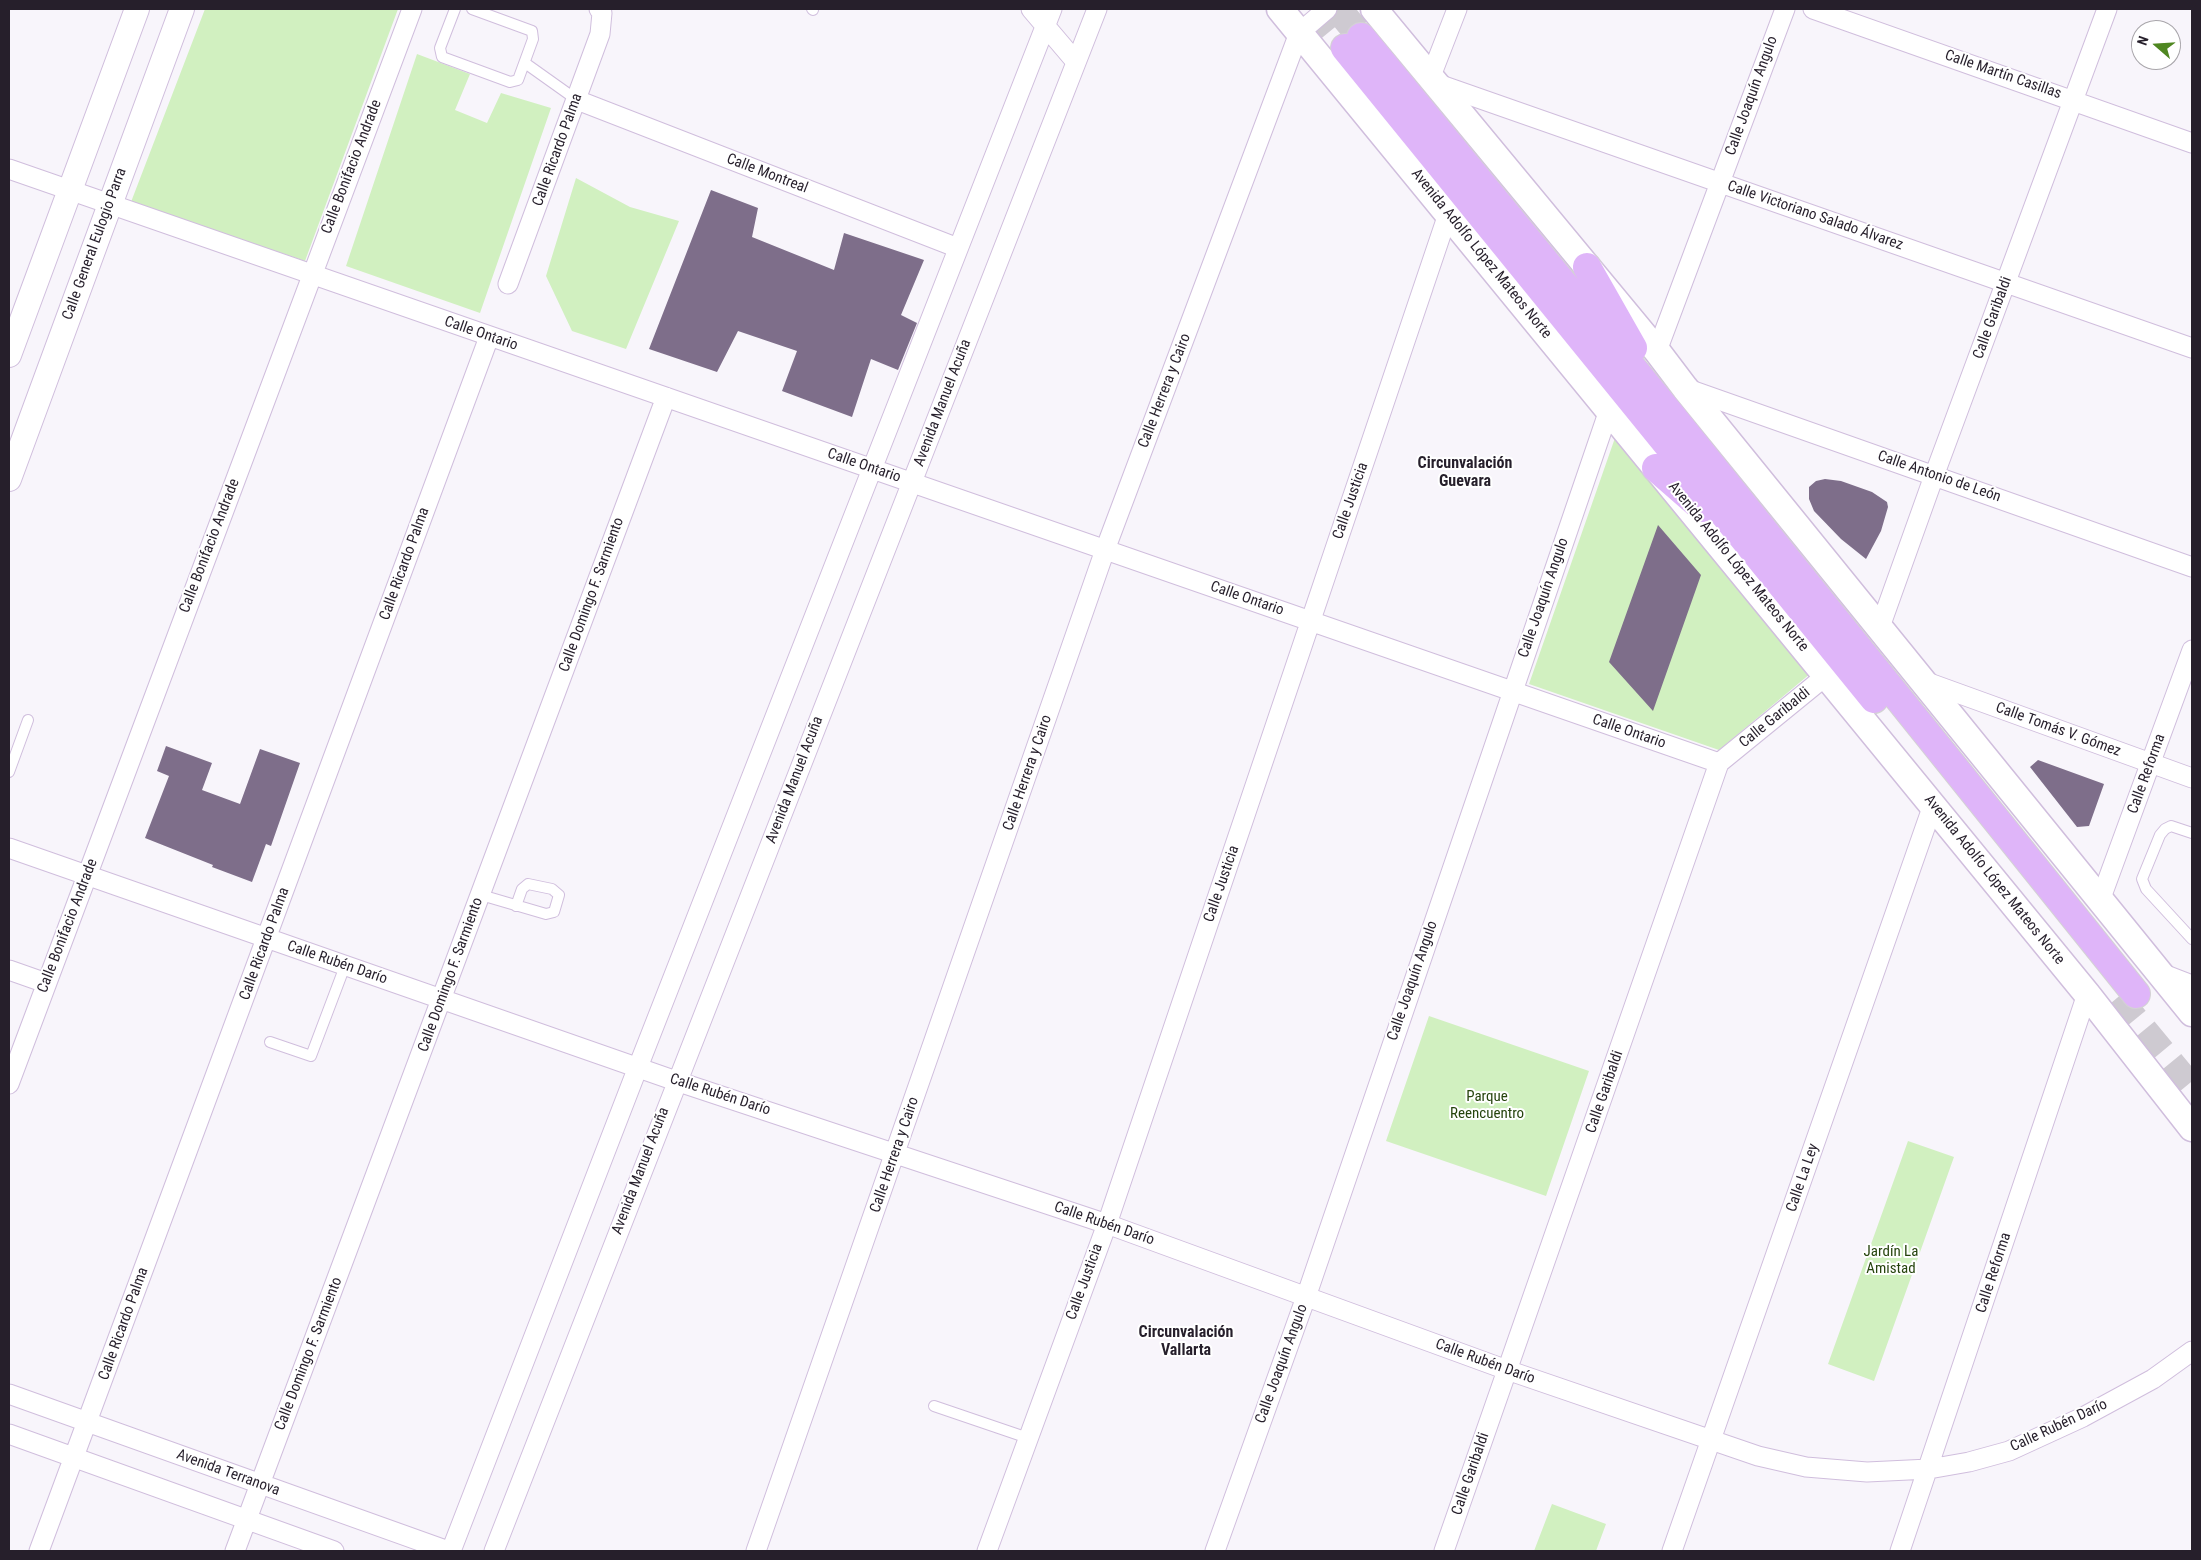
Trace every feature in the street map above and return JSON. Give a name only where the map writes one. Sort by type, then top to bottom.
[{"type":"main road","name":"Avenida Adolfo López Mateos Norte","points":[[1280,9],[1933,805],[2087,994],[2192,1128]]},
{"type":"main road","points":[[1374,9],[1435,80],[1657,351],[1685,388],[2101,898],[2192,1013]]},
{"type":"main road","name":"Avenida Adolfo López Mateos Norte","points":[[1353,42],[1671,415],[2127,996],[1761,560],[1353,42]]},
{"type":"main road","points":[[1587,267],[1671,415]]},
{"type":"main road","points":[[1656,468],[1761,560]]},
{"type":"street","points":[[9,356],[137,9]]},
{"type":"street","name":"Calle General Eulogio Parra","points":[[9,479],[182,9]]},
{"type":"street","name":"Calle Bonifacio Andrade","points":[[9,1084],[412,9]]},
{"type":"street","points":[[1032,9],[1048,17],[1076,62]]},
{"type":"street","name":"Avenida Manuel Acuña","points":[[494,1551],[676,1081],[1097,9]]},
{"type":"street","name":"Calle Herrera y Cairo","points":[[756,1551],[1105,550],[1299,33],[1327,9]]},
{"type":"street","points":[[1435,80],[1457,9]]},
{"type":"street","name":"Calle Joaquín Angulo","points":[[1657,351],[1785,9]]},
{"type":"street","name":"Calle Martín Casillas","points":[[1813,9],[2192,143]]},
{"type":"street","name":"Calle Garibaldi","points":[[1880,627],[2107,9]]},
{"type":"street","name":"Calle Ricardo Palma","points":[[508,284],[600,34],[601,11]]},
{"type":"street","points":[[450,1551],[1048,17]]},
{"type":"street","name":"Calle Victoriano Salado Álvarez","points":[[1435,80],[2192,348]]},
{"type":"street","name":"Calle Montreal","points":[[577,100],[958,248]]},
{"type":"street","name":"Calle Ontario","points":[[9,169],[312,276],[872,468],[1720,763]]},
{"type":"street","name":"Calle Justicia","points":[[987,1551],[1106,1224],[1448,214]]},
{"type":"street","name":"Calle Ricardo Palma","points":[[39,1551],[489,337]]},
{"type":"street","name":"Calle Antonio de León","points":[[1685,388],[2192,567]]},
{"type":"street","name":"Calle Domingo F. Sarmiento","points":[[234,1551],[442,1000],[666,397]]},
{"type":"street","name":"Calle Joaquín Angulo","points":[[1215,1551],[1306,1297],[1609,410]]},
{"type":"street","name":"Calle Reforma","points":[[2101,898],[2192,650]]},
{"type":"street","name":"Calle Garibaldi","points":[[1444,1551],[1720,763],[1827,675]]},
{"type":"street","name":"Calle Tomás V. Gómez","points":[[1924,681],[2192,778]]},
{"type":"street","name":"Calle La Ley","points":[[1672,1551],[1933,805]]},
{"type":"street","name":"Calle Rubén Darío","points":[[9,848],[676,1081],[1106,1224],[1507,1370],[1758,1456],[1806,1467],[1867,1472],[1929,1469],[1969,1462],[2001,1453],[2045,1436],[2083,1418],[2153,1379],[2192,1351]]},
{"type":"street","points":[[9,970],[46,983]]},
{"type":"street","points":[[2160,973],[2192,984]]},
{"type":"street","name":"Calle Reforma","points":[[1900,1551],[2087,994]]},
{"type":"street","name":"Avenida Terranova","points":[[9,1394],[259,1485],[450,1551]]},
{"type":"street","points":[[9,1434],[334,1551]]},
{"type":"lane","points":[[455,9],[440,48],[442,57],[510,82],[518,80],[534,39],[532,31],[472,9]]},
{"type":"lane","points":[[525,63],[577,100]]},
{"type":"lane","points":[[9,772],[28,720]]},
{"type":"lane","points":[[2192,833],[2172,826],[2165,829],[2160,835],[2142,879],[2146,889],[2192,939]]},
{"type":"lane","points":[[481,895],[516,906]]},
{"type":"lane","points":[[270,1042],[311,1056],[345,966]]},
{"type":"lane","points":[[934,1406],[1028,1438]]},
{"type":"green space","points":[[205,9],[398,9],[305,261],[131,202]]},
{"type":"green space","points":[[417,54],[470,74],[455,110],[487,123],[501,93],[551,108],[480,313],[346,266]]},
{"type":"green space","points":[[576,178],[630,207],[679,221],[626,349],[572,331],[546,276]]},
{"type":"green space","points":[[1616,435],[1811,673],[1719,750],[1529,684]]},
{"type":"green space","name":"Parque Reencuentro","points":[[1429,1016],[1589,1071],[1546,1196],[1386,1141]]},
{"type":"green space","name":"Jardín La Amistad","points":[[1908,1141],[1954,1157],[1874,1381],[1828,1364]]},
{"type":"green space","points":[[1552,1504],[1606,1524],[1596,1551],[1534,1551]]},
{"type":"building","points":[[711,190],[758,208],[752,237],[834,270],[844,233],[924,260],[901,315],[917,323],[898,370],[871,359],[852,417],[782,391],[797,351],[738,331],[717,372],[649,349]]},
{"type":"building","points":[[1825,479],[1841,481],[1872,492],[1887,502],[1888,507],[1881,531],[1866,559],[1841,539],[1814,511],[1809,499],[1809,487],[1816,481]]},
{"type":"building","points":[[1658,525],[1701,575],[1653,711],[1609,662]]},
{"type":"building","points":[[166,746],[212,763],[202,790],[240,804],[260,749],[300,763],[271,846],[266,844],[252,882],[145,838],[169,776],[157,771]]},
{"type":"building","points":[[2038,760],[2104,784],[2089,826],[2077,827],[2030,767]]},
{"type":"tunnel","points":[[1313,9],[1345,48]]},
{"type":"tunnel","points":[[1338,9],[1361,37]]},
{"type":"tunnel","points":[[2117,998],[2192,1089]]},
{"type":"district","name":"Circunvalación Guevara","points":[[1465,473]]},
{"type":"district","name":"Circunvalación Vallarta","points":[[1186,1342]]}]
